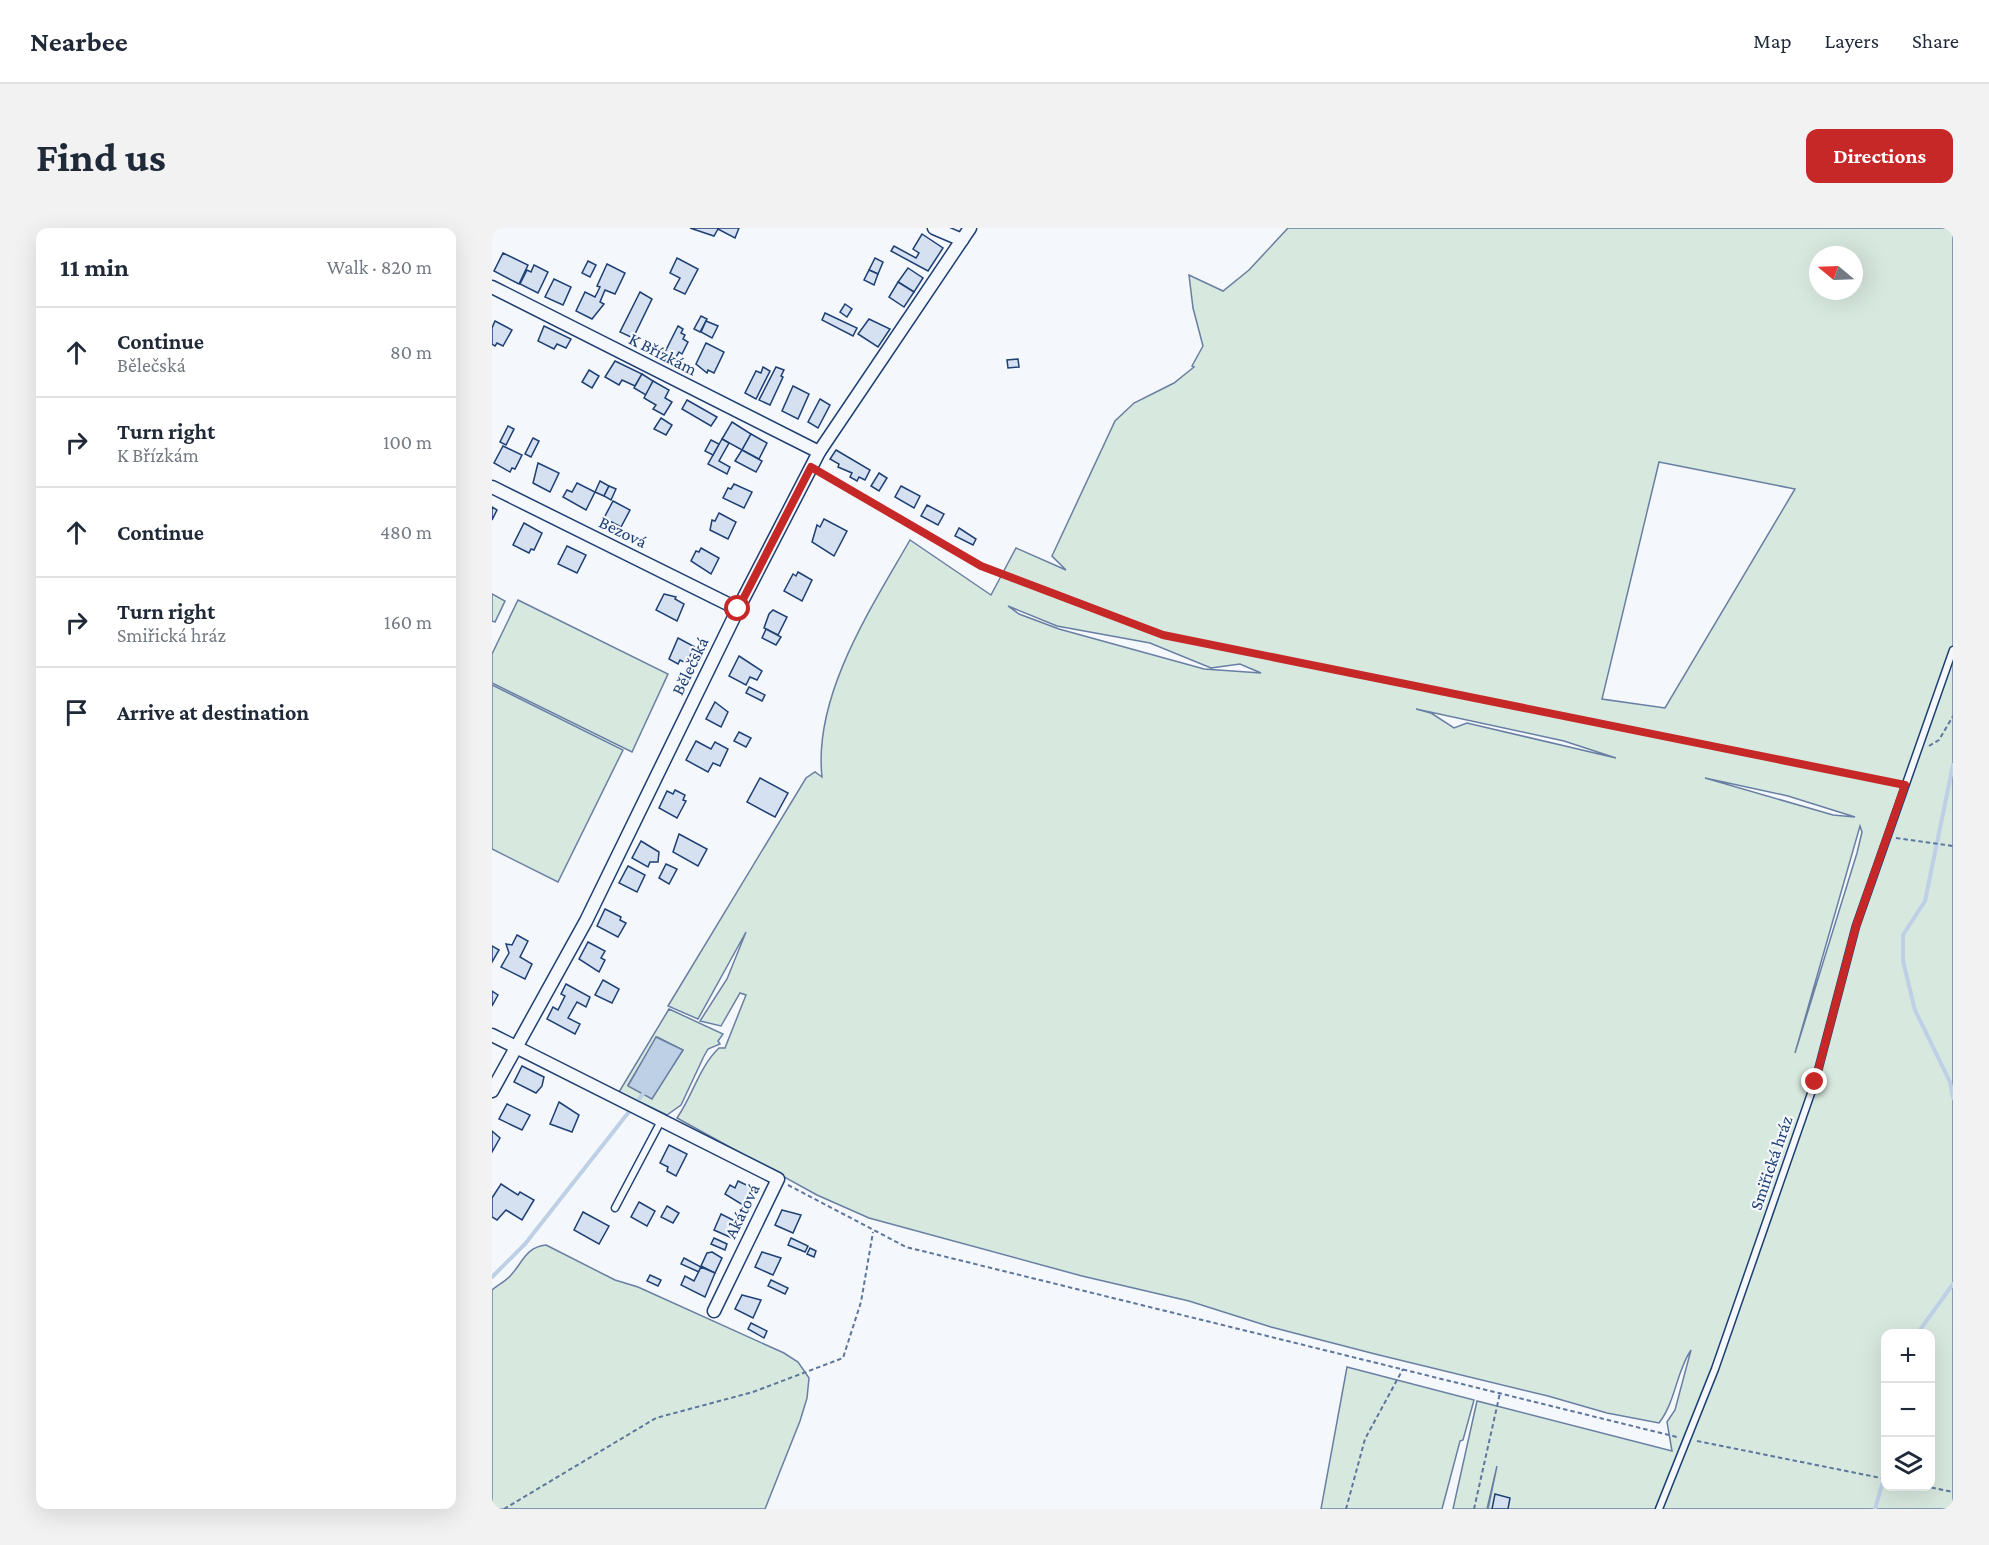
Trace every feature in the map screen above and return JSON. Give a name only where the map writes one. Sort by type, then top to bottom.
[{"type":"street","points":[[934,228],[962,240]]},
{"type":"street","name":"Bělečská","points":[[492,1091],[586,921],[738,609],[819,452],[970,228]]},
{"type":"street","name":"K Břízkám","points":[[492,288],[819,452]]},
{"type":"street","name":"Bezová","points":[[492,487],[738,609]]},
{"type":"street","name":"Akátová","points":[[492,1035],[778,1179],[714,1311]]},
{"type":"lane","name":"Smiřická hráz","points":[[1659,1509],[1715,1369],[1815,1082],[1856,926],[1953,650]]},
{"type":"lane","points":[[615,1208],[661,1120]]},
{"type":"path","points":[[811,467],[981,566],[1163,635],[1905,785]]},
{"type":"path","points":[[1918,752],[1939,740],[1953,716]]},
{"type":"path","points":[[1887,837],[1953,846]]},
{"type":"path","points":[[778,1179],[906,1247],[1686,1439],[1881,1478]]},
{"type":"path","points":[[504,1509],[656,1418],[753,1392],[843,1358],[861,1302],[874,1230]]},
{"type":"path","points":[[1346,1509],[1365,1439],[1403,1370]]},
{"type":"path","points":[[1474,1509],[1500,1393]]},
{"type":"path","points":[[1935,1488],[1953,1492]]},
{"type":"shaded area","points":[[1288,228],[1953,228],[1953,1509],[1488,1509],[1497,1466],[1487,1509],[1453,1509],[1477,1401],[1672,1451],[1667,1422],[1675,1410],[1691,1350],[1669,1405],[1659,1423],[1607,1413],[1548,1396],[1271,1327],[1189,1301],[1082,1276],[869,1218],[817,1195],[677,1118],[706,1064],[719,1048],[725,1048],[746,995],[740,993],[721,1026],[700,1021],[727,979],[746,932],[698,1019],[668,1006],[806,778],[815,772],[822,777],[822,746],[826,715],[836,684],[863,624],[910,540],[991,595],[1016,548],[1066,570],[1052,556],[1115,421],[1134,403],[1174,383],[1194,367],[1192,366],[1203,346],[1193,308],[1189,275],[1223,291],[1249,270]],"holes":[[[1659,462],[1795,489],[1665,708],[1602,699]],[[1008,606],[1057,626],[1150,643],[1211,668],[1240,664],[1261,673],[1204,669],[1059,629],[1019,614]],[[1416,709],[1564,741],[1616,758],[1467,723],[1454,728],[1431,713]],[[1705,778],[1788,796],[1855,817],[1833,815]],[[1860,826],[1862,832],[1857,853],[1795,1053]]]},
{"type":"shaded area","points":[[492,594],[505,601],[495,622],[492,621]]},
{"type":"shaded area","points":[[518,600],[668,674],[632,752],[492,683],[492,654]]},
{"type":"shaded area","points":[[492,685],[623,750],[558,882],[492,849]]},
{"type":"shaded area","points":[[669,1009],[723,1034],[718,1041],[720,1044],[708,1049],[681,1105],[667,1115],[619,1092]],"holes":[[[657,1037],[683,1050],[651,1098],[628,1085]]]},
{"type":"shaded area","points":[[546,1245],[615,1280],[638,1287],[784,1353],[798,1362],[809,1378],[807,1398],[765,1509],[492,1509],[492,1290],[509,1277],[529,1252]]},
{"type":"shaded area","points":[[1347,1367],[1474,1400],[1463,1440],[1460,1441],[1442,1509],[1321,1509]]},
{"type":"water","points":[[656,1037],[683,1050],[652,1099],[628,1086]]},
{"type":"building","points":[[690,228],[739,228],[735,238],[718,229],[714,236]]},
{"type":"building","points":[[922,234],[943,248],[928,271],[891,251],[894,246],[916,258],[919,253],[913,249]]},
{"type":"building","points":[[503,253],[528,265],[519,284],[494,271]]},
{"type":"building","points":[[677,258],[698,269],[685,294],[674,289],[680,278],[670,273]]},
{"type":"building","points":[[875,258],[883,262],[878,274],[869,270]]},
{"type":"building","points":[[588,261],[596,265],[590,277],[582,273]]},
{"type":"building","points":[[607,264],[625,273],[615,294],[605,290],[600,302],[604,304],[592,319],[576,311],[585,292],[595,297],[600,287],[597,286]]},
{"type":"building","points":[[534,265],[548,272],[538,293],[520,284],[527,270],[531,272]]},
{"type":"building","points":[[908,268],[923,278],[914,292],[898,282]]},
{"type":"building","points":[[869,270],[878,274],[874,285],[864,280]]},
{"type":"building","points":[[554,279],[571,287],[563,305],[545,297]]},
{"type":"building","points":[[898,282],[914,292],[904,307],[889,297]]},
{"type":"building","points":[[640,292],[652,299],[633,338],[620,332]]},
{"type":"building","points":[[845,304],[852,309],[847,317],[840,312]]},
{"type":"building","points":[[825,313],[857,328],[853,336],[822,320]]},
{"type":"building","points":[[701,316],[707,319],[700,332],[694,329]]},
{"type":"building","points":[[869,319],[890,329],[878,347],[858,334]]},
{"type":"building","points":[[495,321],[512,330],[503,346],[497,343],[495,346],[492,344],[492,328]]},
{"type":"building","points":[[706,321],[718,326],[712,338],[701,332]]},
{"type":"building","points":[[544,326],[571,339],[566,348],[557,344],[554,349],[538,341]]},
{"type":"building","points":[[678,326],[683,329],[681,333],[685,335],[683,339],[688,342],[682,354],[679,352],[675,359],[664,354]]},
{"type":"building","points":[[706,343],[724,352],[714,373],[708,370],[707,373],[696,364]]},
{"type":"building","points":[[1018,359],[1019,367],[1008,368],[1007,360]]},
{"type":"building","points":[[615,361],[642,374],[635,386],[622,380],[619,385],[605,377]]},
{"type":"building","points":[[763,367],[770,371],[756,399],[745,393],[756,371],[761,373]]},
{"type":"building","points":[[776,367],[784,370],[781,376],[783,377],[770,405],[759,400]]},
{"type":"building","points":[[589,370],[599,376],[592,388],[582,382]]},
{"type":"building","points":[[642,374],[653,381],[646,395],[634,388]]},
{"type":"building","points":[[653,381],[669,390],[665,398],[672,402],[664,415],[653,409],[656,405],[644,398]]},
{"type":"building","points":[[793,386],[809,394],[798,419],[782,411]]},
{"type":"building","points":[[820,399],[830,405],[818,428],[808,422]]},
{"type":"building","points":[[687,400],[717,417],[711,426],[682,409]]},
{"type":"building","points":[[661,418],[672,425],[666,435],[654,429]]},
{"type":"building","points":[[732,422],[751,434],[742,450],[722,439]]},
{"type":"building","points":[[508,426],[514,429],[506,445],[500,442]]},
{"type":"building","points":[[751,434],[767,443],[759,459],[742,450]]},
{"type":"building","points":[[533,438],[539,441],[531,457],[525,454]]},
{"type":"building","points":[[722,439],[729,443],[719,461],[730,467],[727,474],[708,464]]},
{"type":"building","points":[[711,440],[719,444],[713,455],[705,451]]},
{"type":"building","points":[[503,446],[522,455],[515,469],[512,468],[510,472],[494,463]]},
{"type":"building","points":[[742,450],[762,461],[756,472],[735,461]]},
{"type":"building","points":[[836,450],[870,470],[865,480],[859,477],[857,481],[850,477],[852,473],[838,467],[839,464],[830,459]]},
{"type":"building","points":[[538,463],[559,473],[550,492],[533,483]]},
{"type":"building","points":[[879,473],[887,478],[879,491],[871,486]]},
{"type":"building","points":[[600,481],[609,486],[604,496],[595,492]]},
{"type":"building","points":[[577,483],[595,492],[586,510],[563,497],[567,490],[572,492]]},
{"type":"building","points":[[734,484],[752,492],[744,508],[723,498],[728,488],[731,489]]},
{"type":"building","points":[[609,486],[616,489],[611,500],[604,496]]},
{"type":"building","points":[[901,486],[920,496],[914,508],[895,497]]},
{"type":"building","points":[[613,501],[630,510],[621,527],[604,518]]},
{"type":"building","points":[[927,505],[944,514],[938,525],[921,516]]},
{"type":"building","points":[[492,507],[497,510],[492,520]]},
{"type":"building","points":[[719,513],[736,522],[728,539],[710,530],[712,520],[715,521]]},
{"type":"building","points":[[824,519],[847,531],[834,556],[812,542],[817,525],[820,527]]},
{"type":"building","points":[[524,523],[542,533],[534,550],[531,549],[529,553],[513,545]]},
{"type":"building","points":[[959,528],[976,539],[973,545],[955,536]]},
{"type":"building","points":[[567,546],[586,555],[577,573],[558,564]]},
{"type":"building","points":[[701,548],[719,558],[711,574],[691,561],[696,551],[699,552]]},
{"type":"building","points":[[798,572],[812,580],[802,601],[784,591],[793,574],[796,576]]},
{"type":"building","points":[[664,594],[676,597],[675,599],[684,604],[677,621],[656,610]]},
{"type":"building","points":[[773,610],[787,617],[778,635],[764,628]]},
{"type":"building","points":[[766,629],[781,637],[776,645],[762,638]]},
{"type":"building","points":[[678,638],[695,647],[686,663],[680,660],[678,664],[669,659]]},
{"type":"building","points":[[739,656],[762,671],[757,680],[750,677],[746,685],[729,676]]},
{"type":"building","points":[[749,687],[765,695],[762,701],[746,693]]},
{"type":"building","points":[[715,702],[728,712],[721,727],[706,719]]},
{"type":"building","points":[[739,732],[751,738],[746,747],[734,741]]},
{"type":"building","points":[[696,741],[711,749],[715,742],[728,749],[720,766],[713,763],[708,772],[686,760]]},
{"type":"building","points":[[760,778],[788,793],[775,817],[747,802]]},
{"type":"building","points":[[675,790],[685,795],[683,800],[686,801],[677,818],[659,808],[667,791],[673,794]]},
{"type":"building","points":[[679,834],[707,849],[698,866],[673,852]]},
{"type":"building","points":[[641,841],[659,852],[658,862],[650,862],[648,867],[632,858]]},
{"type":"building","points":[[666,864],[677,869],[669,884],[659,878]]},
{"type":"building","points":[[628,866],[645,875],[637,892],[619,883]]},
{"type":"building","points":[[605,909],[621,917],[620,920],[626,923],[618,937],[597,926]]},
{"type":"building","points":[[517,935],[528,941],[520,957],[532,964],[525,979],[501,967],[509,953],[506,944],[512,945]]},
{"type":"building","points":[[588,942],[605,951],[601,958],[605,960],[599,972],[579,959]]},
{"type":"building","points":[[492,946],[499,950],[492,962]]},
{"type":"building","points":[[603,980],[619,989],[612,1003],[595,995]]},
{"type":"building","points":[[566,984],[590,997],[586,1007],[577,1002],[568,1018],[580,1024],[575,1034],[547,1019],[553,1007],[558,1010],[565,996],[561,994]]},
{"type":"building","points":[[492,991],[498,995],[492,1006]]},
{"type":"building","points":[[522,1066],[544,1077],[542,1086],[536,1093],[514,1082]]},
{"type":"building","points":[[559,1102],[579,1115],[572,1132],[550,1124]]},
{"type":"building","points":[[507,1104],[530,1115],[522,1130],[499,1119]]},
{"type":"building","points":[[492,1131],[500,1138],[492,1152]]},
{"type":"building","points":[[669,1145],[687,1154],[676,1176],[667,1171],[668,1167],[660,1163]]},
{"type":"building","points":[[738,1181],[755,1189],[746,1207],[725,1194],[730,1185],[735,1188]]},
{"type":"building","points":[[501,1184],[518,1195],[520,1192],[534,1200],[522,1220],[506,1210],[497,1220],[492,1217],[492,1198]]},
{"type":"building","points":[[639,1202],[655,1211],[647,1226],[631,1217]]},
{"type":"building","points":[[667,1206],[679,1213],[673,1223],[661,1217]]},
{"type":"building","points":[[782,1210],[801,1215],[793,1233],[775,1225]]},
{"type":"building","points":[[583,1212],[609,1226],[599,1244],[574,1230]]},
{"type":"building","points":[[721,1214],[739,1223],[732,1238],[714,1230]]},
{"type":"building","points":[[714,1238],[727,1244],[725,1250],[711,1244]]},
{"type":"building","points":[[791,1238],[808,1246],[805,1252],[788,1245]]},
{"type":"building","points":[[810,1248],[816,1251],[814,1257],[807,1254]]},
{"type":"building","points":[[712,1252],[722,1258],[715,1273],[701,1266],[707,1253]]},
{"type":"building","points":[[762,1252],[781,1258],[773,1275],[755,1267]]},
{"type":"building","points":[[684,1258],[701,1267],[699,1272],[681,1264]]},
{"type":"building","points":[[701,1267],[715,1273],[705,1297],[681,1285],[685,1276],[694,1281]]},
{"type":"building","points":[[650,1275],[661,1280],[658,1286],[647,1281]]},
{"type":"building","points":[[771,1280],[788,1288],[785,1294],[768,1286]]},
{"type":"building","points":[[742,1295],[761,1300],[753,1318],[735,1309]]},
{"type":"building","points":[[751,1323],[767,1331],[764,1338],[748,1329]]},
{"type":"building","points":[[1495,1494],[1510,1498],[1508,1509],[1492,1509]]},
{"type":"waterway","points":[[1953,765],[1925,901],[1903,935],[1903,961],[1915,1010],[1950,1082],[1953,1098]]},
{"type":"waterway","points":[[492,1277],[525,1244],[643,1094]]},
{"type":"waterway","points":[[1921,1329],[1953,1284]]},
{"type":"waterway","points":[[1875,1509],[1881,1488]]},
{"type":"route","points":[[738,609],[811,467],[981,566],[1163,635],[1905,785],[1856,926],[1815,1082]]}]
